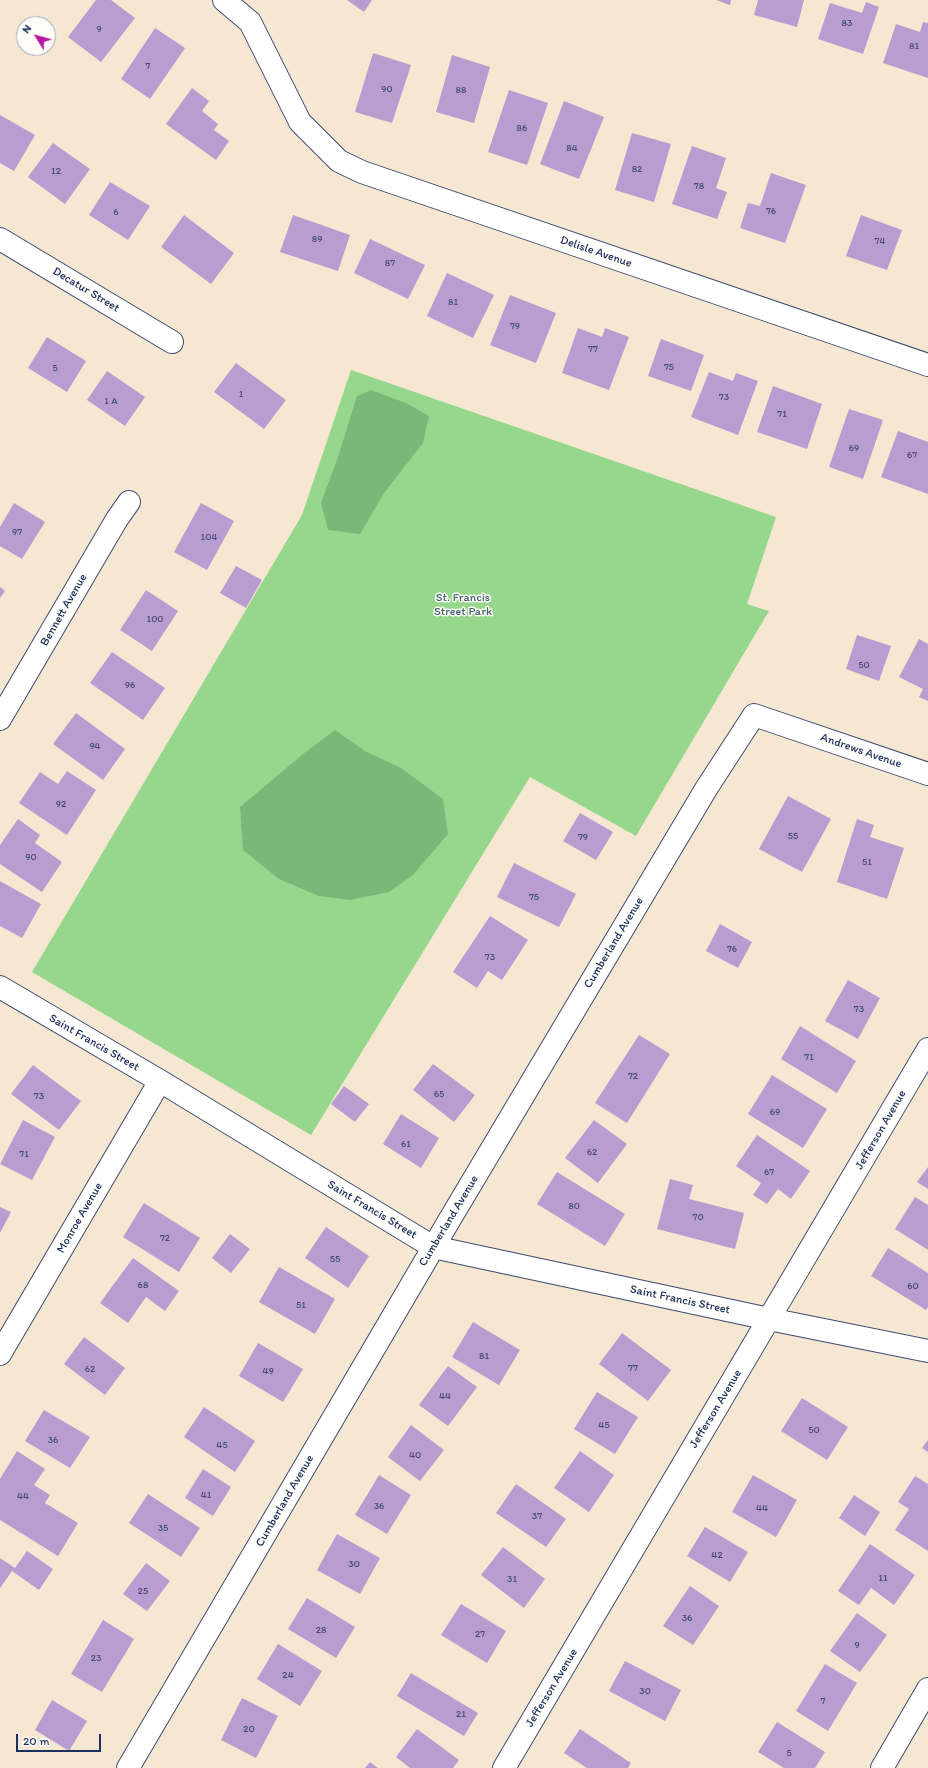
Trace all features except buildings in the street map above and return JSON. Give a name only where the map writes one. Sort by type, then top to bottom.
[{"type":"street","name":"Delisle Avenue","points":[[224,0],[250,22],[300,122],[339,161],[362,172],[928,365]]},
{"type":"street","name":"Decatur Street","points":[[0,239],[172,342]]},
{"type":"street","name":"Bennett Avenue","points":[[0,719],[117,519],[129,502]]},
{"type":"street","name":"Cumberland Avenue","points":[[128,1768],[433,1247],[706,789],[754,715],[794,728]]},
{"type":"street","name":"Andrews Avenue","points":[[794,728],[928,774]]},
{"type":"street","name":"Saint Francis Street","points":[[0,987],[160,1081],[433,1247],[769,1319],[928,1351]]},
{"type":"street","name":"Jefferson Avenue","points":[[504,1768],[928,1049]]},
{"type":"street","name":"Monroe Avenue","points":[[0,1354],[160,1081]]},
{"type":"street","points":[[882,1768],[928,1689]]},
{"type":"green space","name":"St. Francis Street Park","points":[[351,370],[776,517],[747,604],[769,611],[636,836],[530,777],[311,1135],[32,972],[302,515]]},
{"type":"green space","points":[[371,390],[406,403],[429,416],[423,443],[384,493],[360,534],[328,530],[321,503],[338,457],[357,396]]},
{"type":"green space","points":[[335,730],[365,751],[401,768],[443,799],[448,834],[413,875],[389,892],[350,900],[319,896],[279,879],[243,850],[240,807],[303,754]]}]
